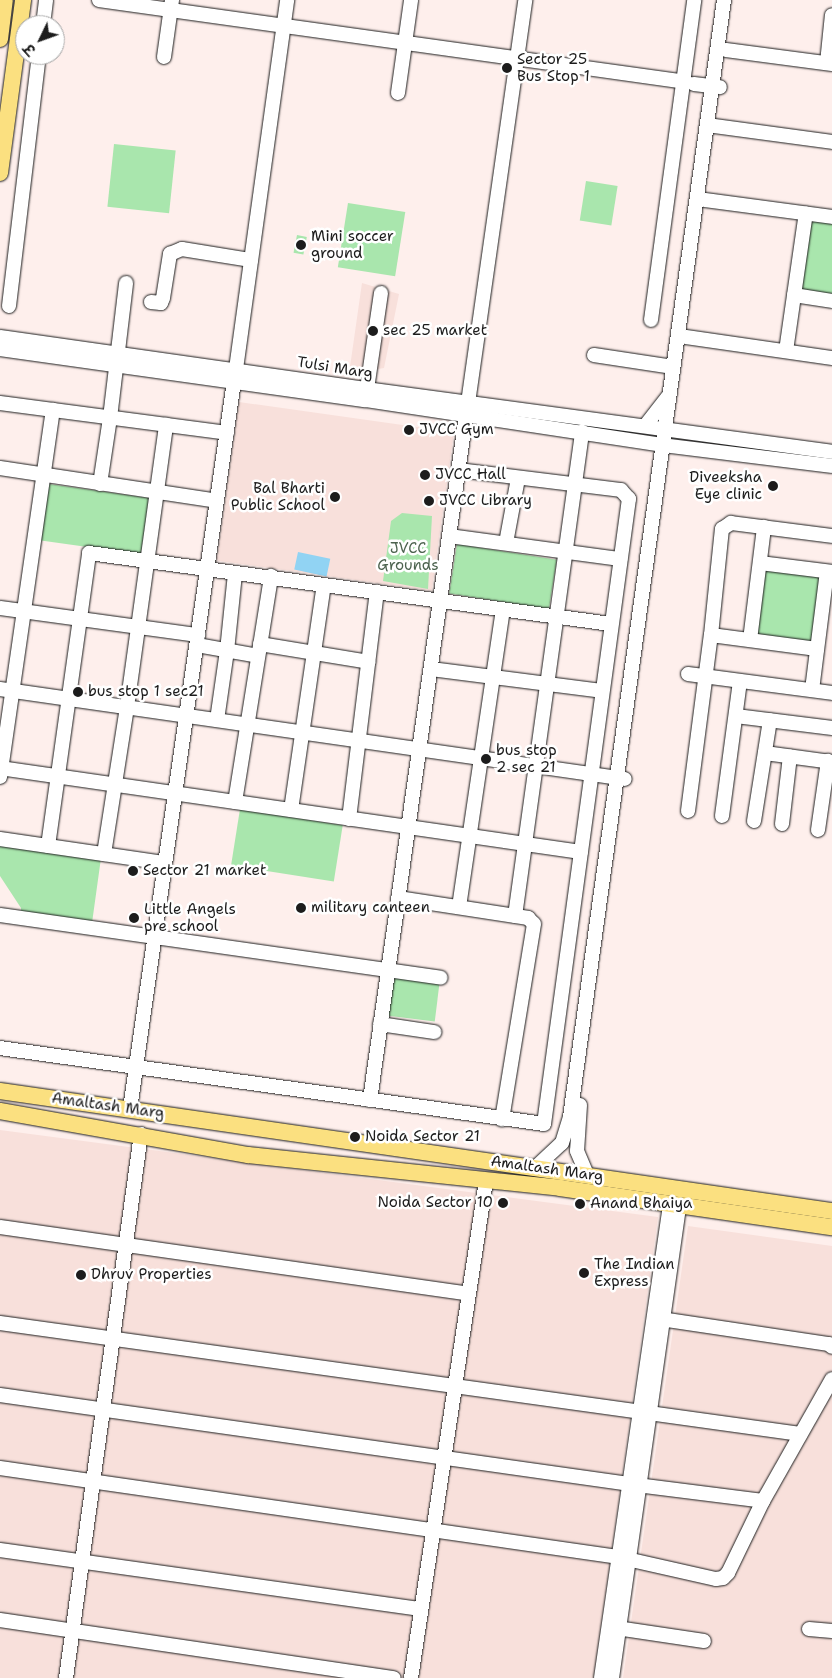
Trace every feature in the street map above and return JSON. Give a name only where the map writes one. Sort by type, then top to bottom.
[{"type":"main road","points":[[0,39],[5,0]]},
{"type":"main road","points":[[0,174],[22,0]]},
{"type":"main road","name":"Amaltash Marg","points":[[0,1091],[215,1122],[364,1139],[536,1168],[832,1211]]},
{"type":"main road","name":"Amaltash Marg","points":[[0,1111],[142,1134],[213,1149],[275,1158],[560,1188],[832,1227]]},
{"type":"main road","points":[[213,1149],[221,1146],[229,1137],[228,1130],[215,1122]]},
{"type":"main road","name":"Amaltash Marg","points":[[261,1128],[246,1135],[246,1143],[252,1147],[268,1150],[275,1158]]},
{"type":"street","points":[[44,15],[46,0]]},
{"type":"street","points":[[99,0],[172,5],[284,26],[716,86]]},
{"type":"street","points":[[130,1109],[287,0]]},
{"type":"street","points":[[398,93],[411,0]]},
{"type":"street","points":[[370,1100],[525,0]]},
{"type":"street","points":[[651,320],[688,82],[694,0]]},
{"type":"street","points":[[669,430],[669,395],[711,126],[724,0]]},
{"type":"street","points":[[716,86],[726,50],[732,0]]},
{"type":"street","points":[[164,57],[172,5]]},
{"type":"street","points":[[726,50],[829,63],[832,15]]},
{"type":"street","points":[[9,306],[38,65]]},
{"type":"street","points":[[711,126],[832,142]]},
{"type":"street","points":[[586,1175],[577,1146],[582,1060],[669,430],[686,337],[705,200],[711,126]]},
{"type":"street","points":[[705,200],[832,217]]},
{"type":"street","points":[[786,351],[806,213]]},
{"type":"street","points":[[152,302],[161,303],[163,298],[170,254],[182,249],[251,260]]},
{"type":"street","points":[[100,484],[118,359],[126,283]]},
{"type":"street","points":[[367,390],[382,293]]},
{"type":"street","points":[[794,295],[832,301]]},
{"type":"street","name":"Tulsi Marg","points":[[0,337],[118,359],[467,409],[645,426],[832,452]]},
{"type":"street","points":[[686,337],[832,358]]},
{"type":"street","name":"Tulsi Marg","points":[[0,349],[118,359]]},
{"type":"street","points":[[594,355],[673,367]]},
{"type":"street","name":"Tulsi Marg","points":[[235,375],[367,390],[582,432],[832,466]]},
{"type":"street","points":[[645,426],[669,395]]},
{"type":"street","points":[[0,403],[227,433]]},
{"type":"street","points":[[53,410],[24,611],[6,690],[0,772],[58,777],[581,852]]},
{"type":"street","points":[[104,854],[139,626],[166,425]]},
{"type":"street","points":[[515,916],[582,432]]},
{"type":"street","points":[[0,468],[217,501]]},
{"type":"street","points":[[0,1048],[541,1125],[546,1121],[629,498],[627,493],[622,490],[459,470]]},
{"type":"street","points":[[506,543],[518,478]]},
{"type":"street","points":[[688,811],[711,635],[722,529],[731,523],[832,536]]},
{"type":"street","points":[[750,640],[764,527]]},
{"type":"street","points":[[450,536],[620,559]]},
{"type":"street","points":[[48,846],[90,553],[235,574],[271,576],[324,585],[611,624]]},
{"type":"street","points":[[760,563],[829,572],[812,690]]},
{"type":"street","points":[[217,720],[235,574]]},
{"type":"street","points":[[235,802],[271,576]]},
{"type":"street","points":[[291,810],[324,585]]},
{"type":"street","points":[[349,819],[377,592]]},
{"type":"street","points":[[0,608],[139,626],[197,640],[227,651],[314,651],[368,662]]},
{"type":"street","points":[[459,907],[503,610]]},
{"type":"street","points":[[711,635],[817,649]]},
{"type":"street","points":[[431,669],[602,691]]},
{"type":"street","points":[[688,674],[832,693]]},
{"type":"street","points":[[722,816],[740,681]]},
{"type":"street","points":[[6,690],[621,778]]},
{"type":"street","points":[[736,716],[832,728]]},
{"type":"street","points":[[754,820],[770,720]]},
{"type":"street","points":[[765,752],[830,761],[818,830]]},
{"type":"street","points":[[782,824],[790,756]]},
{"type":"street","points":[[0,839],[165,863]]},
{"type":"street","points":[[398,898],[528,918],[534,924],[502,1119]]},
{"type":"street","points":[[0,914],[441,978]]},
{"type":"street","points":[[380,1024],[434,1032]]},
{"type":"street","points":[[562,1143],[570,1117],[582,1060]]},
{"type":"street","points":[[66,1678],[142,1134]]},
{"type":"street","points":[[536,1168],[562,1143],[569,1139],[577,1146]]},
{"type":"street","points":[[410,1678],[486,1181]]},
{"type":"street","points":[[612,1678],[614,1628],[674,1204]]},
{"type":"street","points":[[0,1227],[468,1294]]},
{"type":"street","points":[[658,1318],[829,1344],[832,1347]]},
{"type":"street","points":[[0,1323],[800,1434]]},
{"type":"street","points":[[0,1468],[624,1558],[716,1579],[723,1578],[728,1573],[763,1501],[832,1379]]},
{"type":"street","points":[[0,1395],[634,1485],[763,1501]]},
{"type":"street","points":[[0,1550],[421,1609]]},
{"type":"street","points":[[0,1620],[394,1678]]},
{"type":"street","points":[[614,1628],[704,1641]]},
{"type":"street","points":[[601,1678],[614,1628]]},
{"type":"street","points":[[810,1629],[832,1631]]},
{"type":"shaded area","name":"sec 25 market","points":[[362,283],[399,294],[384,368],[349,374]]},
{"type":"shaded area","name":"Bal Bharti Public School","points":[[239,402],[454,432],[432,591],[217,560]]},
{"type":"shaded area","points":[[0,1130],[658,1217],[594,1678],[0,1678]]},
{"type":"shaded area","points":[[688,1226],[832,1246],[832,1678],[623,1678]]},
{"type":"green space","points":[[114,144],[176,150],[169,213],[107,207]]},
{"type":"green space","points":[[586,181],[618,186],[611,226],[580,221]]},
{"type":"green space","points":[[348,203],[405,212],[395,276],[338,267]]},
{"type":"green space","points":[[810,218],[832,221],[832,294],[800,290]]},
{"type":"green space","name":"Mini soccer ground","points":[[297,235],[307,237],[303,255],[294,253]]},
{"type":"green space","points":[[49,484],[149,498],[141,555],[41,540]]},
{"type":"green space","name":"JVCC Grounds","points":[[402,513],[432,516],[428,589],[383,581],[391,521]]},
{"type":"green space","points":[[457,544],[557,560],[549,609],[449,593]]},
{"type":"green space","points":[[764,567],[822,575],[813,646],[754,637]]},
{"type":"green space","points":[[240,809],[343,825],[334,882],[231,865]]},
{"type":"green space","points":[[0,844],[101,858],[92,923],[21,913],[21,908],[0,876]]},
{"type":"green space","points":[[393,976],[440,982],[435,1021],[388,1016]]},
{"type":"water","points":[[298,552],[330,559],[327,576],[294,570]]},
{"type":"place","name":"Sector 25 Bus Stop 1","points":[[507,68]]},
{"type":"place","name":"Mini soccer ground","points":[[301,245]]},
{"type":"place","name":"sec 25 market","points":[[373,331]]},
{"type":"place","name":"JVCC Gym","points":[[409,430]]},
{"type":"place","name":"JVCC Hall","points":[[425,475]]},
{"type":"place","name":"Diveeksha Eye clinic","points":[[773,486]]},
{"type":"place","name":"Bal Bharti Public School","points":[[335,497]]},
{"type":"place","name":"JVCC Library","points":[[429,501]]},
{"type":"place","name":"bus stop 1 sec21","points":[[78,692]]},
{"type":"place","name":"bus stop 2 sec 21","points":[[486,759]]},
{"type":"place","name":"Sector 21 market","points":[[133,871]]},
{"type":"place","name":"military canteen","points":[[301,908]]},
{"type":"place","name":"Little Angels pre school","points":[[134,918]]},
{"type":"place","name":"Noida Sector 21","points":[[355,1137]]},
{"type":"place","name":"Noida Sector 10","points":[[503,1203]]},
{"type":"place","name":"Anand Bhaiya","points":[[580,1204]]},
{"type":"place","name":"The Indian Express","points":[[584,1273]]},
{"type":"place","name":"Dhruv Properties","points":[[81,1275]]}]
